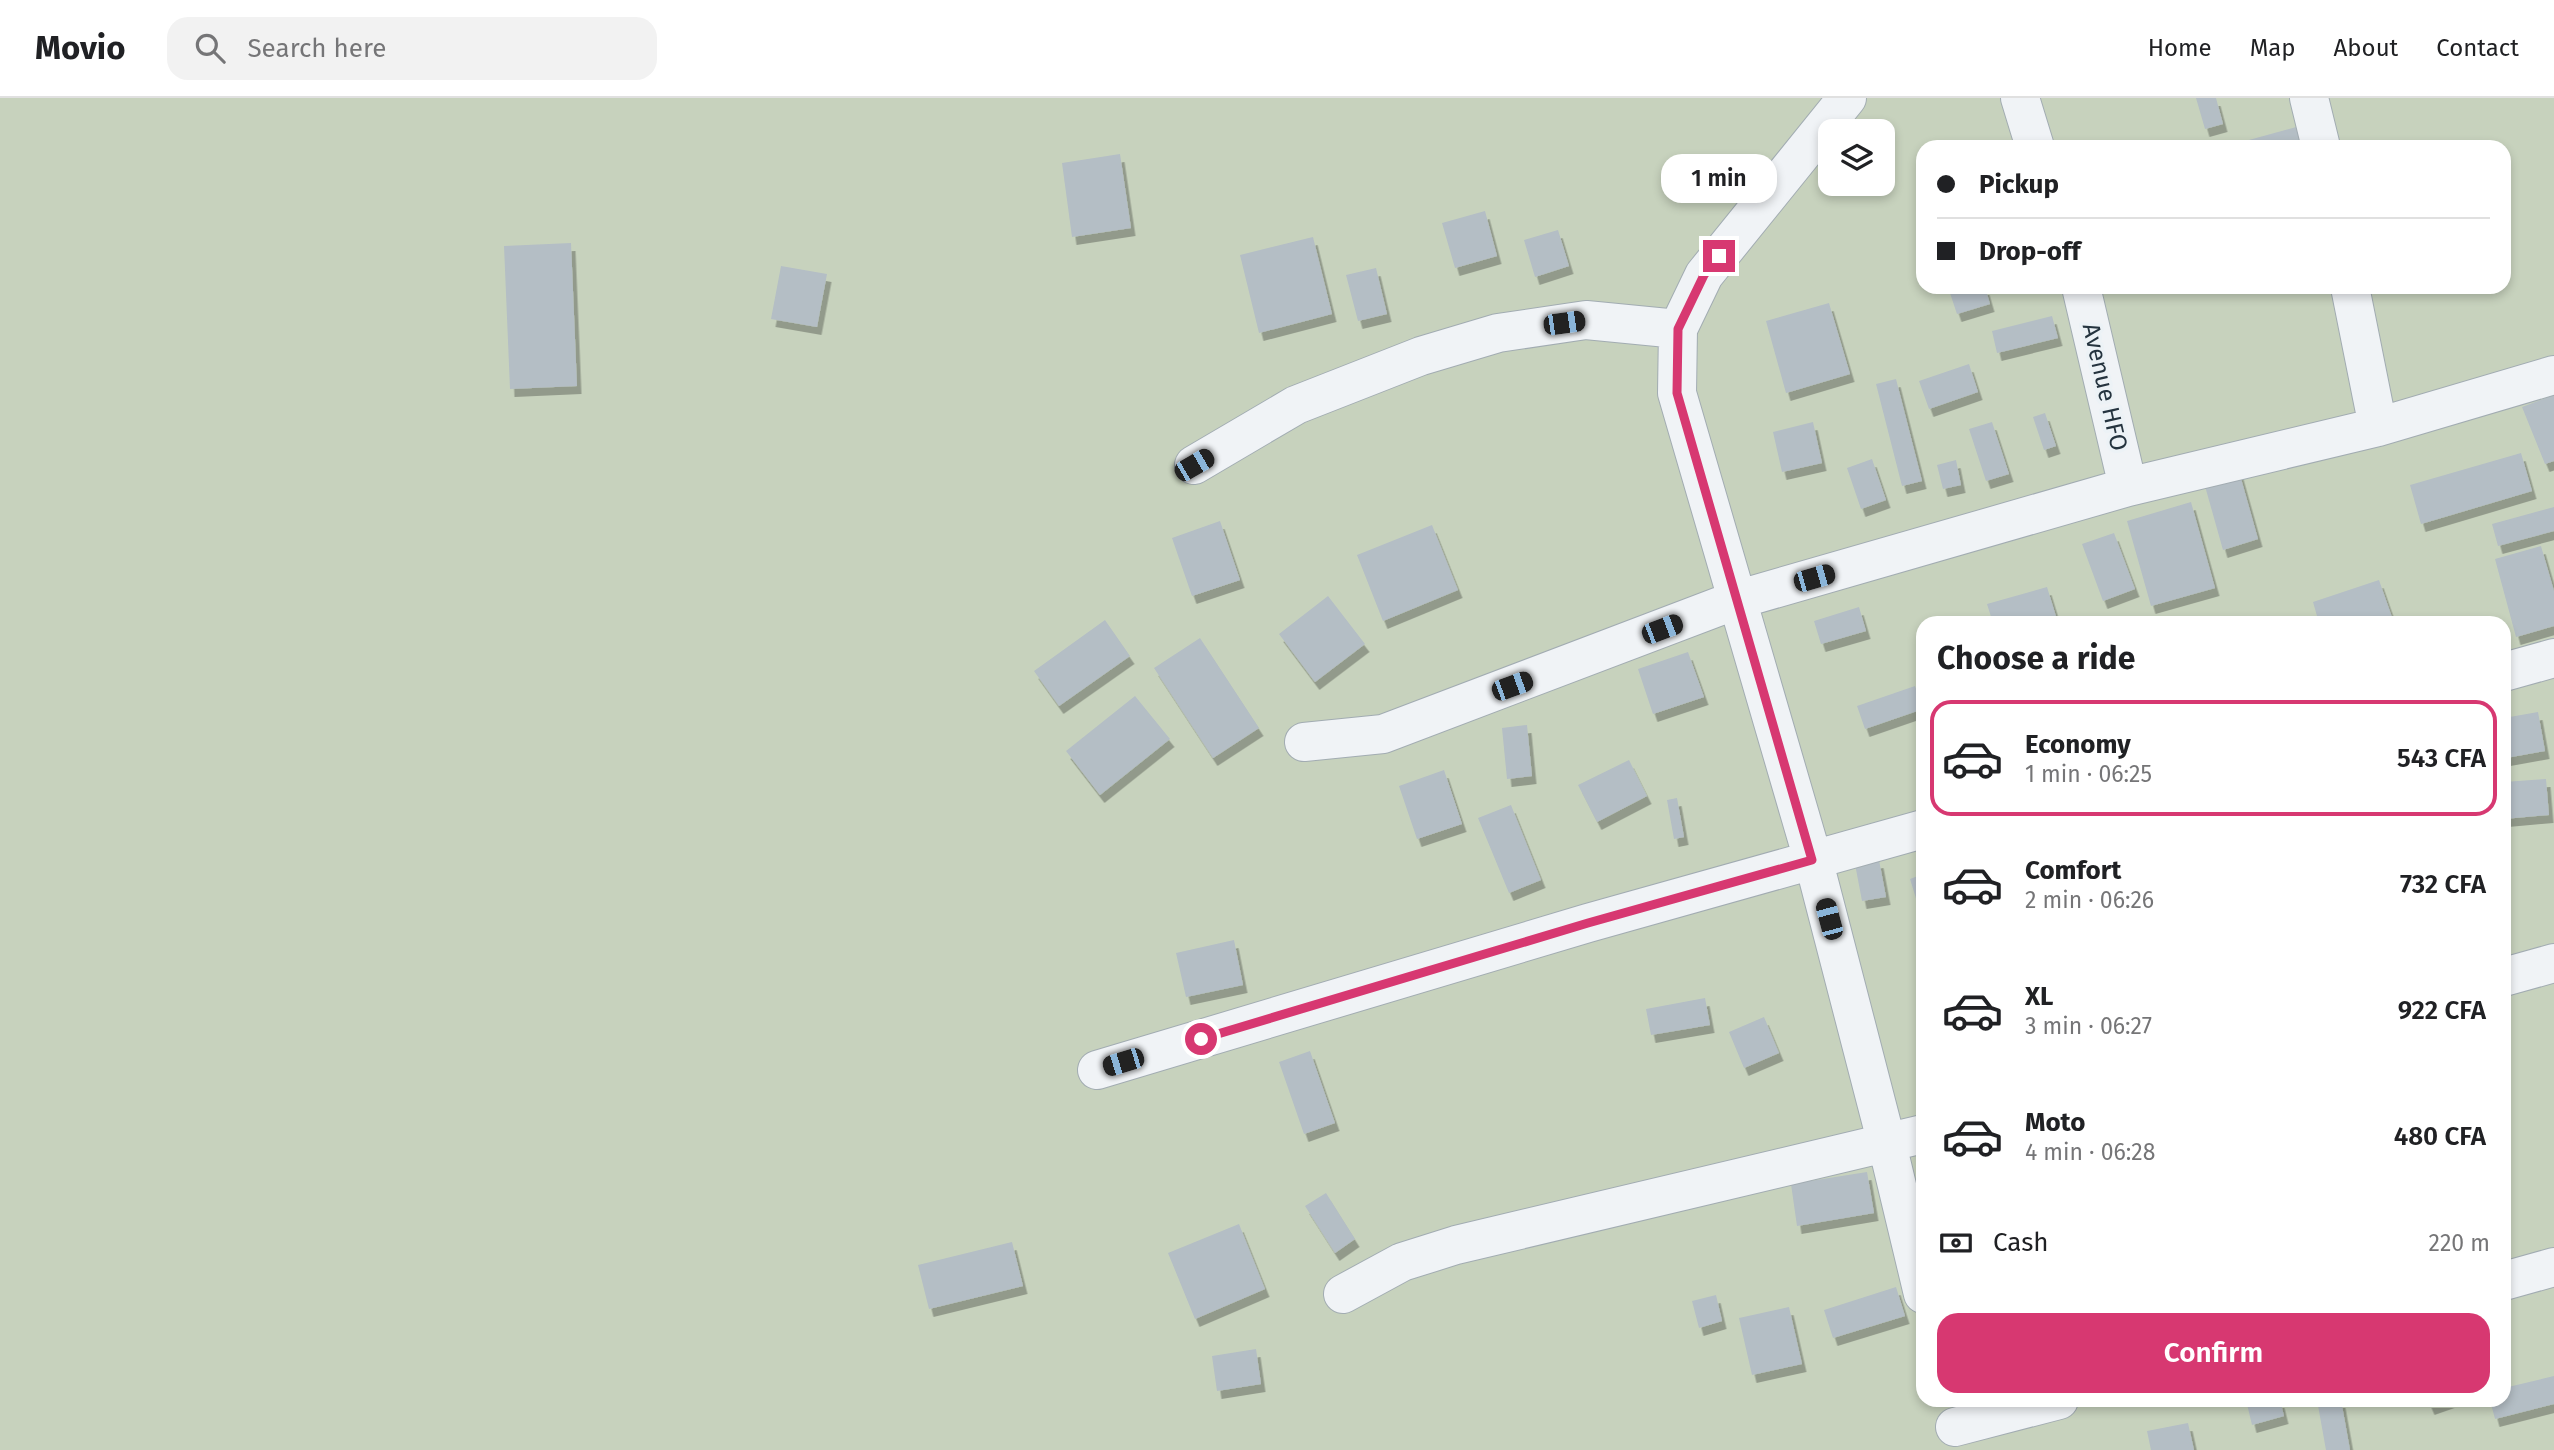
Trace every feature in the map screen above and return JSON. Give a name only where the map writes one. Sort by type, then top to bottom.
[{"type":"street","points":[[1847,98],[1704,275],[1678,329],[1677,393],[1812,860],[1916,1264]]},
{"type":"street","points":[[2020,98],[2033,140]]},
{"type":"street","points":[[2309,98],[2318,140]]},
{"type":"street","name":"Avenue HFO","points":[[2083,294],[2128,487]]},
{"type":"street","points":[[2351,294],[2378,427]]},
{"type":"street","points":[[1194,465],[1296,405],[1421,356],[1498,333],[1586,320],[1678,329]]},
{"type":"street","points":[[1304,742],[1383,734],[1736,600],[2128,487],[2378,427],[2554,375]]},
{"type":"street","points":[[2511,670],[2554,658]]},
{"type":"street","points":[[1097,1070],[1588,923],[1916,831]]},
{"type":"street","points":[[2511,975],[2554,963]]},
{"type":"street","points":[[1343,1294],[1402,1262],[1456,1245],[1916,1136]]},
{"type":"street","points":[[2511,1279],[2554,1267]]},
{"type":"street","points":[[1955,1426],[2031,1407]]},
{"type":"green space","points":[[0,98],[2554,98],[2554,1450],[0,1450]]},
{"type":"building","points":[[2196,98],[2216,98],[2223,124],[2205,129]]},
{"type":"building","points":[[2300,126],[2304,140],[2249,140]]},
{"type":"building","points":[[1120,154],[1131,228],[1072,237],[1062,163]]},
{"type":"building","points":[[1485,211],[1497,256],[1455,268],[1442,223]]},
{"type":"building","points":[[1558,230],[1569,266],[1535,277],[1524,240]]},
{"type":"building","points":[[1313,237],[1332,314],[1259,333],[1240,255]]},
{"type":"building","points":[[571,243],[577,386],[510,389],[504,246]]},
{"type":"building","points":[[781,266],[827,274],[817,327],[771,319]]},
{"type":"building","points":[[1376,268],[1387,314],[1358,321],[1346,275]]},
{"type":"building","points":[[1950,294],[1987,294],[1990,304],[1957,314]]},
{"type":"building","points":[[1829,303],[1850,374],[1786,393],[1766,321]]},
{"type":"building","points":[[2052,316],[2058,338],[1997,353],[1992,331]]},
{"type":"building","points":[[1969,364],[1978,392],[1929,409],[1919,381]]},
{"type":"building","points":[[1896,379],[1922,481],[1902,486],[1876,384]]},
{"type":"building","points":[[2554,395],[2554,461],[2545,464],[2522,407]]},
{"type":"building","points":[[2045,413],[2056,446],[2044,450],[2033,417]]},
{"type":"building","points":[[1813,422],[1822,463],[1782,472],[1773,432]]},
{"type":"building","points":[[1992,422],[2009,474],[1986,481],[1969,429]]},
{"type":"building","points":[[2521,453],[2532,491],[2421,524],[2410,485]]},
{"type":"building","points":[[1872,459],[1886,500],[1861,509],[1847,468]]},
{"type":"building","points":[[1956,460],[1961,485],[1943,489],[1937,465]]},
{"type":"building","points":[[2238,468],[2258,539],[2223,550],[2203,479]]},
{"type":"building","points":[[2191,502],[2215,588],[2151,606],[2127,521]]},
{"type":"building","points":[[2554,507],[2554,531],[2498,546],[2492,524]]},
{"type":"building","points":[[1220,521],[1240,580],[1192,596],[1172,538]]},
{"type":"building","points":[[1432,525],[1458,590],[1383,621],[1357,555]]},
{"type":"building","points":[[2114,533],[2135,589],[2103,601],[2082,544]]},
{"type":"building","points":[[2541,546],[2554,591],[2554,626],[2516,637],[2495,559]]},
{"type":"building","points":[[2379,580],[2392,616],[2317,616],[2313,602]]},
{"type":"building","points":[[2047,587],[2056,616],[1991,616],[1987,604]]},
{"type":"building","points":[[1328,596],[1365,644],[1315,682],[1279,634]]},
{"type":"building","points":[[1859,607],[1866,631],[1821,644],[1814,621]]},
{"type":"building","points":[[1105,620],[1130,656],[1059,706],[1034,671]]},
{"type":"building","points":[[1200,638],[1259,728],[1213,758],[1154,668]]},
{"type":"building","points":[[1688,652],[1704,697],[1653,714],[1638,669]]},
{"type":"building","points":[[1915,686],[1916,689],[1916,711],[1865,729],[1857,706]]},
{"type":"building","points":[[1135,696],[1170,739],[1100,795],[1066,751]]},
{"type":"building","points":[[2538,712],[2545,751],[2511,757],[2511,717]]},
{"type":"building","points":[[1527,725],[1532,776],[1507,779],[1502,728]]},
{"type":"building","points":[[1629,760],[1647,796],[1597,822],[1578,785]]},
{"type":"building","points":[[1444,770],[1462,824],[1417,839],[1399,786]]},
{"type":"building","points":[[2546,779],[2549,815],[2511,818],[2511,782]]},
{"type":"building","points":[[1677,798],[1684,837],[1674,839],[1667,800]]},
{"type":"building","points":[[1511,805],[1541,880],[1509,893],[1478,818]]},
{"type":"building","points":[[1879,860],[1886,897],[1862,901],[1855,864]]},
{"type":"building","points":[[1916,877],[1916,898],[1910,879]]},
{"type":"building","points":[[1234,940],[1243,985],[1186,997],[1176,953]]},
{"type":"building","points":[[1705,998],[1710,1025],[1651,1035],[1646,1009]]},
{"type":"building","points":[[1764,1017],[1779,1053],[1744,1068],[1729,1032]]},
{"type":"building","points":[[1310,1051],[1335,1123],[1304,1134],[1279,1062]]},
{"type":"building","points":[[1867,1172],[1874,1213],[1797,1226],[1791,1184]]},
{"type":"building","points":[[1326,1193],[1355,1239],[1335,1253],[1305,1206]]},
{"type":"building","points":[[1239,1224],[1265,1289],[1195,1319],[1168,1253]]},
{"type":"building","points":[[1012,1242],[1023,1286],[929,1309],[918,1265]]},
{"type":"building","points":[[1896,1287],[1905,1316],[1833,1338],[1824,1310]]},
{"type":"building","points":[[1716,1295],[1722,1321],[1699,1328],[1692,1301]]},
{"type":"building","points":[[1789,1307],[1802,1364],[1752,1375],[1739,1318]]},
{"type":"building","points":[[1256,1349],[1261,1384],[1217,1391],[1212,1356]]},
{"type":"building","points":[[2554,1376],[2554,1404],[2495,1419],[2492,1407],[2511,1407],[2511,1386]]},
{"type":"building","points":[[2248,1407],[2282,1407],[2284,1416],[2252,1425]]},
{"type":"building","points":[[2318,1407],[2342,1407],[2350,1450],[2326,1450]]},
{"type":"building","points":[[2188,1423],[2194,1450],[2151,1450],[2147,1431]]},
{"type":"route","points":[[1201,1039],[1588,923],[1812,860],[1677,393],[1678,329],[1704,275],[1719,256]]}]
